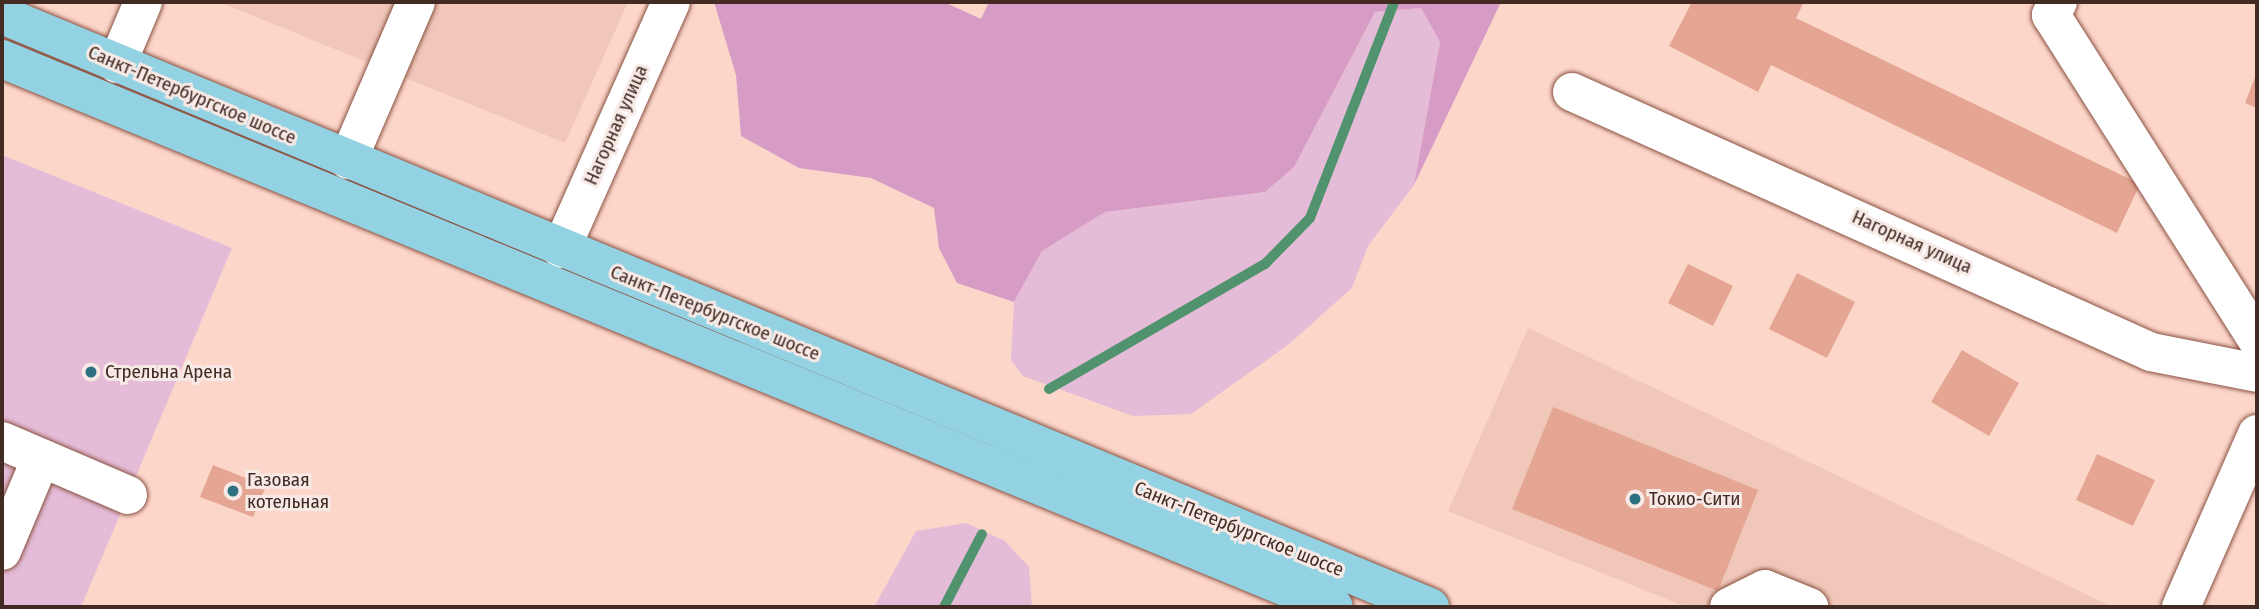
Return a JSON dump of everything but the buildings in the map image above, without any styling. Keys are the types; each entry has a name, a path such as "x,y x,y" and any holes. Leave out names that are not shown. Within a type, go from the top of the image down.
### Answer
{"main road":[{"name":"Санкт-Петербургское шоссе","path":"2,15 1430,607"},
{"name":"Санкт-Петербургское шоссе","path":"2,59 1334,607"}],"street":[{"path":"117,64 143,2"},
{"path":"348,160 416,2"},
{"name":"Нагорная улица","path":"561,249 671,2"},
{"path":"2058,2 2051,15 2257,339"},
{"name":"Нагорная улица","path":"1572,92 2151,352 2257,373"},
{"path":"2181,607 2257,434"},
{"path":"2,441 128,495"},
{"path":"2,551 41,458"},
{"path":"1729,607 1765,589 1809,607"}],"shaded area":[{"path":"219,2 628,2 565,143"},
{"path":"714,2 944,2 981,19 989,2 1501,2 1414,185 1440,42 1421,8 1375,12 1294,167 1265,192 1105,212 1042,251 1014,302 957,283 939,248 934,208 871,178 799,168 741,136 736,75"},
{"path":"1421,8 1440,42 1414,185 1368,246 1352,288 1289,344 1191,414 1133,416 1023,376 1011,360 1014,302 1042,251 1105,212 1265,192 1294,167 1375,12"},
{"name":"Стрельна Арена","path":"2,155 232,248 81,607 2,607"},
{"path":"1528,328 2113,607 1686,607 1448,511"},
{"path":"966,523 1005,541 1029,567 1032,607 874,607 916,531"}],"waterway":[{"path":"1049,389 1265,264 1310,218 1394,2"},
{"path":"944,607 982,534"}],"place":[{"name":"Стрельна Арена","path":"91,372"},
{"name":"Газовая котельная","path":"233,491"},
{"name":"Токио-Сити","path":"1635,499"}]}
